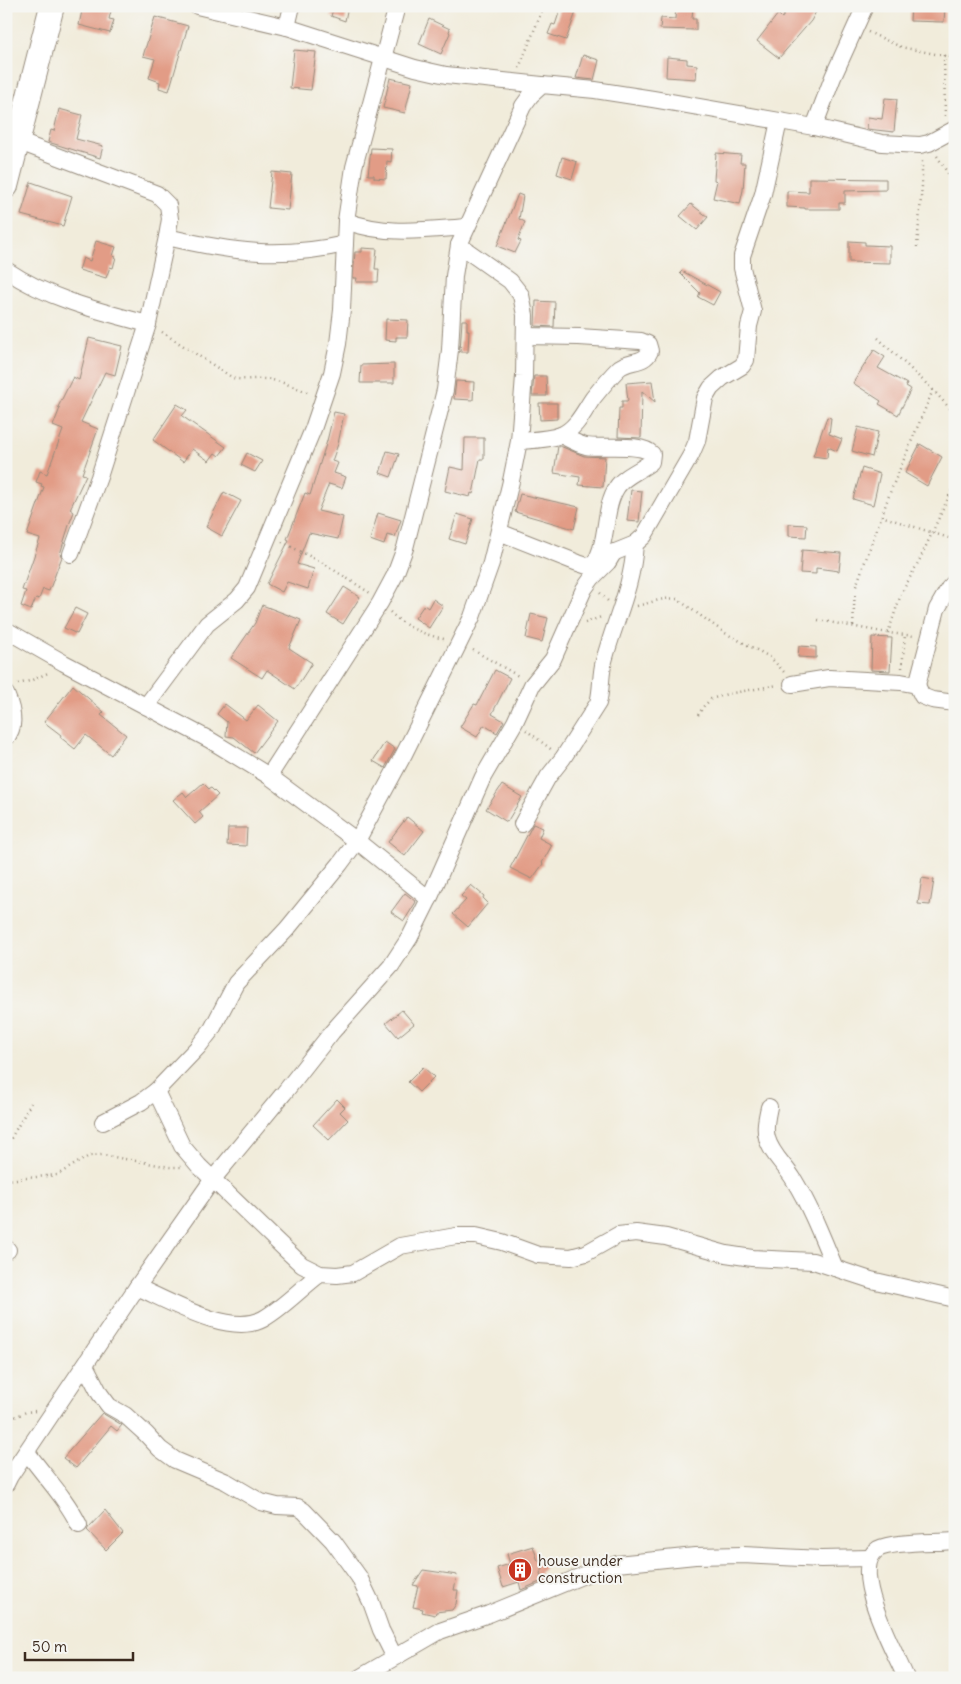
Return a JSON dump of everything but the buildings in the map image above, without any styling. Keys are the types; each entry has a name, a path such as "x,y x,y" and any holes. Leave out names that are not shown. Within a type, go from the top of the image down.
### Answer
{"street":[{"path":"6,186 52,6"},
{"path":"197,6 287,27 414,68 446,76 542,84 634,96 814,127 882,143 925,144 950,132"},
{"path":"287,27 292,6"},
{"path":"146,706 208,624 237,600 247,588 324,399 338,344 342,310 346,221 354,167 397,6"},
{"path":"814,127 833,76 865,6"},
{"path":"269,776 380,603 395,575 404,548 445,390 450,350 454,276 459,245 523,106 542,84"},
{"path":"499,532 587,566 635,544 644,536 691,455 697,440 705,398 711,388 722,378 742,366 746,360 749,326 753,310 742,268 742,256 763,194 779,121"},
{"path":"17,141 157,194 168,205 170,219 148,324 109,446 71,554"},
{"path":"346,221 364,228 382,231 467,227"},
{"path":"167,237 207,247 248,252 285,253 316,250 345,244"},
{"path":"103,1122 141,1102 156,1091 198,1047 212,1029 236,983 287,929 334,872 356,841 425,712 472,617 484,586 499,532 519,441 526,336 525,315 521,295 510,281 459,245"},
{"path":"6,270 53,295 90,308 148,324"},
{"path":"519,441 540,440 561,435 573,427 593,399 620,367 642,360 648,356 650,351 648,344 640,341 526,336"},
{"path":"561,435 586,446 634,448 648,450 652,454 651,462 623,480 617,487 612,499 602,546 597,560"},
{"path":"522,824 548,777 563,758 598,703 602,666 632,572 635,544"},
{"path":"6,1484 137,1287 207,1173 284,1093 332,1032 391,966 410,937 429,899 483,777 515,722 532,685 552,659 584,589 608,562 614,552"},
{"path":"909,684 931,637 937,609 955,582"},
{"path":"6,630 64,663 210,740 269,776 429,899"},
{"path":"792,684 829,678 909,684 922,696 932,700 955,703"},
{"path":"6,738 9,736 13,718 10,689"},
{"path":"156,1091 182,1146 286,1250 302,1264 320,1274 337,1275 352,1273 400,1246 456,1236 476,1236 502,1242 538,1255 572,1257 586,1253 618,1235 636,1233 752,1258 813,1261 871,1280 955,1299"},
{"path":"769,1107 765,1124 767,1138 807,1202 834,1268"},
{"path":"137,1287 213,1320 228,1324 244,1324 260,1320 273,1312 320,1274"},
{"path":"85,1366 100,1394 109,1406 125,1415 160,1449 175,1460 227,1482 261,1502 277,1506 298,1507 304,1510 333,1541 359,1577 394,1656"},
{"path":"27,1452 62,1497 79,1525"},
{"path":"906,1678 879,1618 871,1592 868,1580 870,1558 877,1550 898,1544 955,1541"},
{"path":"359,1678 440,1631 617,1564 695,1556 743,1555 821,1559 870,1558"}],"path":[{"path":"513,81 544,6"},
{"path":"856,25 882,40 901,47 955,58"},
{"path":"944,55 950,132"},
{"path":"925,144 955,185"},
{"path":"917,247 925,144"},
{"path":"148,324 233,378 272,380 324,399"},
{"path":"878,338 933,390 955,414"},
{"path":"853,626 855,589 881,516 933,390"},
{"path":"888,633 900,594 920,559 955,483"},
{"path":"881,516 955,540"},
{"path":"270,535 350,579 366,590 400,623 416,632 458,643 498,662 532,685"},
{"path":"592,578 597,590 620,610"},
{"path":"566,630 620,610 668,598 676,599 726,633 770,656 783,669 792,684 770,686 717,697 711,699 698,715"},
{"path":"818,620 888,633 931,637"},
{"path":"905,635 909,684"},
{"path":"10,689 64,663"},
{"path":"515,722 563,758"},
{"path":"6,1147 31,1103"},
{"path":"6,1180 57,1175 89,1156 102,1155 207,1173"},
{"path":"6,1421 26,1412 55,1408"}],"place":[{"name":"house under construction","path":"520,1570"}]}
